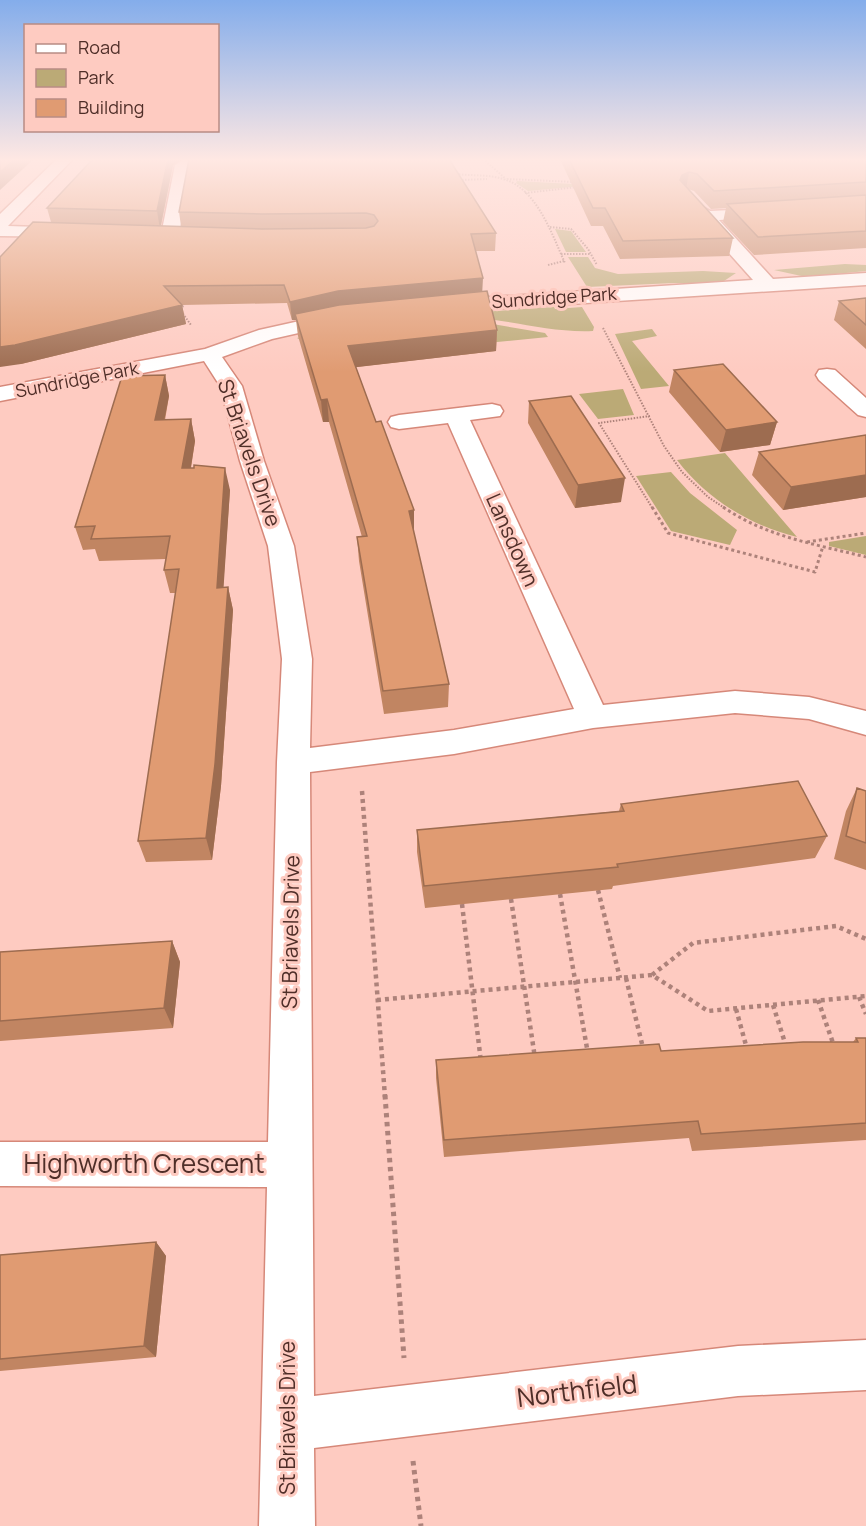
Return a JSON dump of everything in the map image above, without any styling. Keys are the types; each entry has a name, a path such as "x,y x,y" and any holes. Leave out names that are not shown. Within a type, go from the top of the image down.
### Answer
{"street":[{"path":"170,235 171,230"},
{"path":"719,230 768,285"},
{"path":"0,231 91,233"},
{"path":"147,235 192,237"},
{"name":"Sundridge Park","path":"424,308 620,293 866,279"},
{"name":"Sundridge Park","path":"0,394 210,354 266,334 364,315"},
{"name":"St Briavels Drive","path":"210,354 231,386 252,461 281,546 297,658 293,762 287,1526"},
{"path":"827,375 861,400"},
{"path":"399,422 492,411"},
{"name":"Lansdown","path":"456,415 593,717"},
{"path":"293,762 454,742 593,717 735,702 809,708 866,723"},
{"name":"Highworth Crescent","path":"0,1164 289,1165"},
{"name":"Northfield","path":"288,1425 738,1371 866,1365"}],"path":[{"path":"547,265 564,261 551,230"},
{"path":"561,254 591,255"},
{"path":"184,300 181,310 200,339 220,333 210,354"},
{"path":"601,326 664,446 682,472 708,497 745,522 770,533 866,557"},
{"path":"650,416 599,423 668,533 815,572 823,546"},
{"path":"806,542 866,533"},
{"path":"359,754 408,1412 421,1526"},
{"path":"598,890 620,978"},
{"path":"560,894 588,1056"},
{"path":"511,899 526,987 535,1060"},
{"path":"462,904 471,992 483,1074"},
{"path":"378,1000 652,975 693,943 836,926 866,939"},
{"path":"652,975 708,1011 866,996"},
{"path":"626,978 644,1052"},
{"path":"859,997 866,1014"},
{"path":"818,1000 834,1048"},
{"path":"773,1005 787,1050"},
{"path":"736,1008 748,1053"}],"green space":[{"path":"556,230 571,231 586,252 566,252"},
{"path":"568,257 588,257 595,268 618,274 703,271 736,273 724,281 711,284 674,283 587,287"},
{"path":"845,264 866,265 866,271 806,277 774,270"},
{"path":"554,307 555,309 582,307 594,327 593,331 562,330 469,317 301,340 297,338 392,320"},
{"path":"475,321 545,333 548,337 466,345"},
{"path":"652,329 657,336 632,341 669,386 641,389 615,334"},
{"path":"623,389 634,415 598,419 579,394"},
{"path":"725,453 797,537 762,525 730,509 702,487 677,460"},
{"path":"671,472 690,493 737,530 730,545 671,531 636,476"},
{"path":"866,536 866,555 829,546 829,542"}],"building":[{"path":"25,230 494,230 496,233 471,234 483,278 338,291 290,302 284,285 164,286 182,305 0,347 0,257"},
{"path":"617,230 726,230 733,238 623,241"},
{"path":"752,230 866,230 866,231 758,237"},
{"path":"487,291 497,330 348,346 376,422 381,421 414,510 409,511 449,684 383,691 357,537 367,536 327,399 321,400 295,314 339,305"},
{"path":"866,298 866,325 839,301"},
{"path":"723,364 777,422 726,430 674,370"},
{"path":"165,375 155,420 191,419 182,468 194,468 194,465 225,468 217,588 228,587 215,764 206,838 138,841 179,569 164,570 170,536 91,539 95,526 75,527 122,376"},
{"path":"571,396 625,478 578,485 529,401"},
{"path":"866,435 866,475 791,487 759,452"},
{"path":"798,781 827,836 617,864 618,867 424,886 417,830 624,811 621,804"},
{"path":"857,788 866,791 866,843 846,836"},
{"path":"172,941 164,1008 0,1021 0,952"},
{"path":"856,1038 866,1038 866,1123 701,1134 698,1121 444,1140 436,1060 659,1044 661,1051 803,1042 858,1042"},
{"path":"156,1242 144,1346 0,1359 0,1255"}]}
